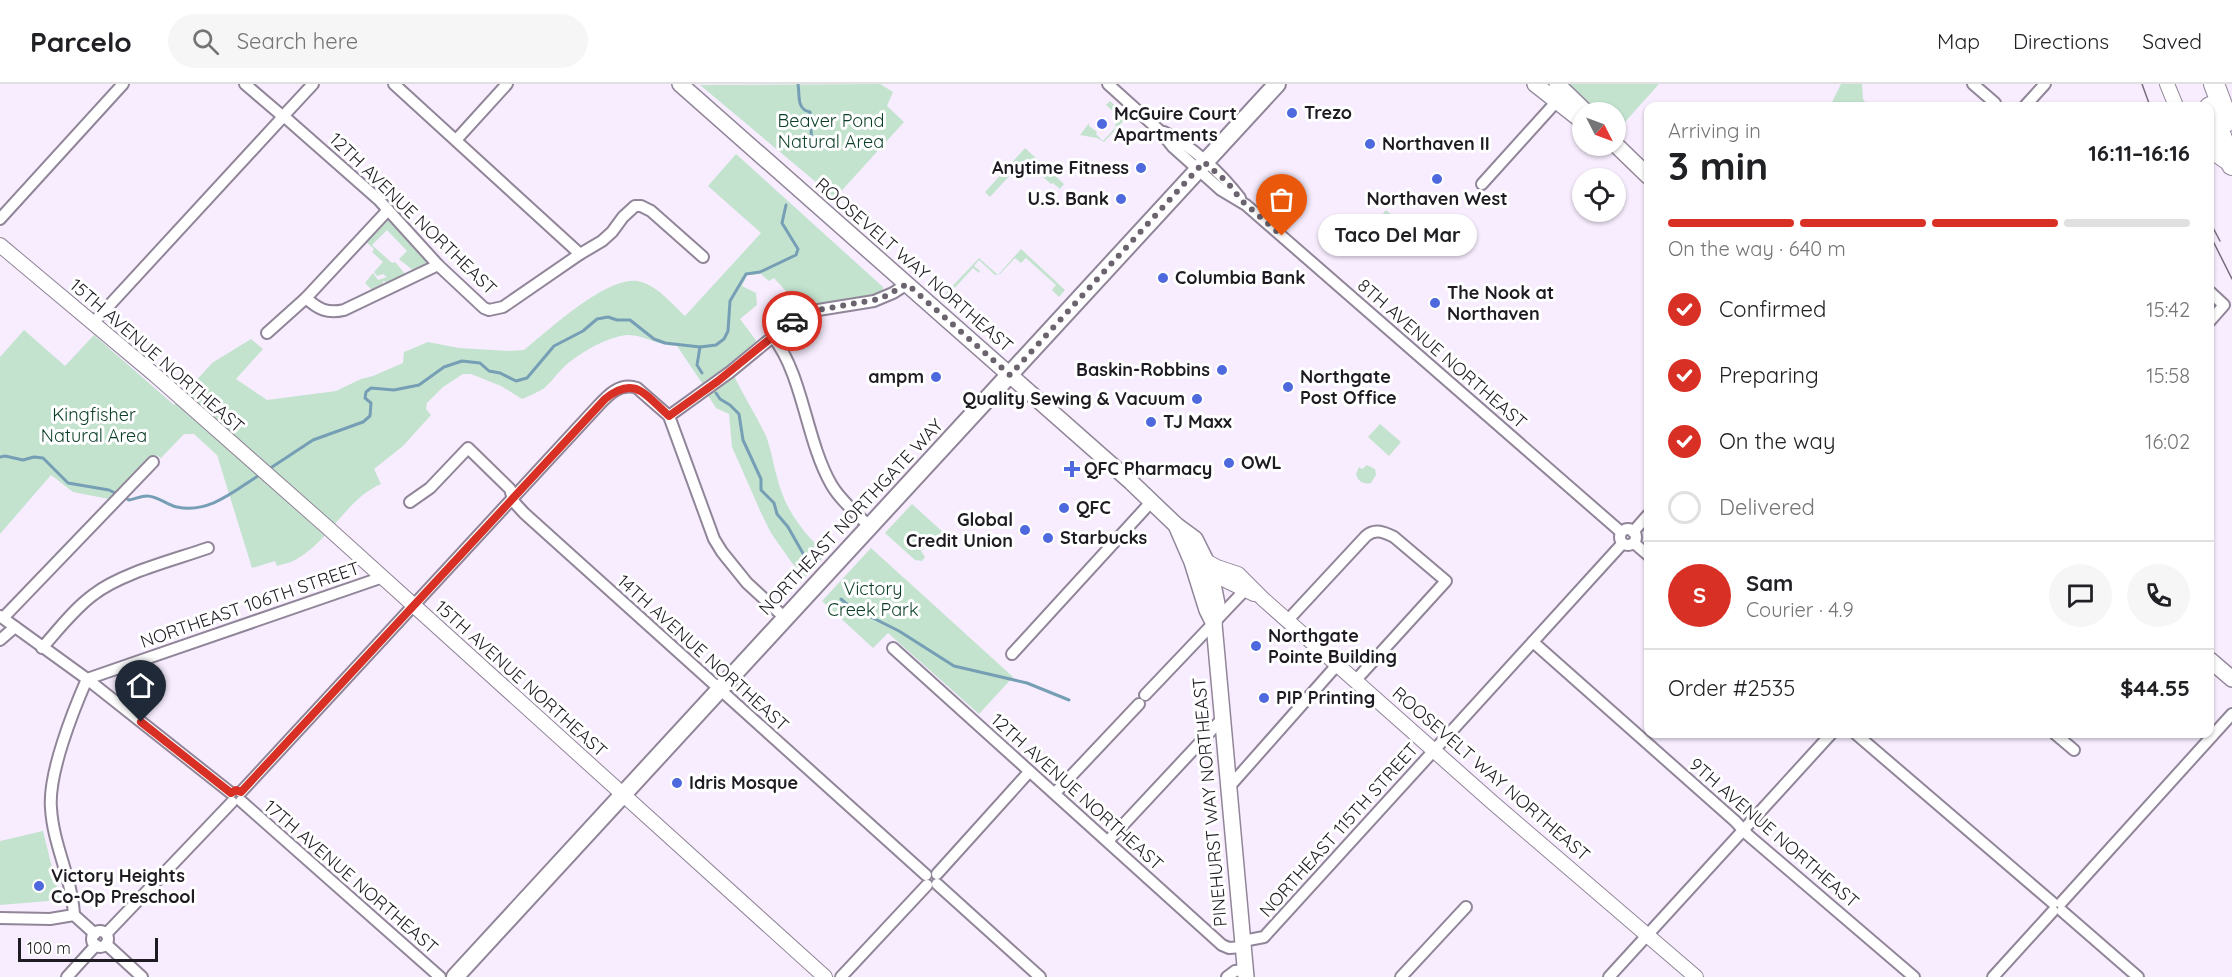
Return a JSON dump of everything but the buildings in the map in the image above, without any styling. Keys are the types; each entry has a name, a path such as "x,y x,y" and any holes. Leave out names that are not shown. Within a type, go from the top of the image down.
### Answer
{"highway":[{"path":"2201,84 2208,102"},
{"path":"2214,84 2232,134"},
{"path":"2214,118 2232,166"}],"main road":[{"name":"ROOSEVELT WAY NORTHEAST","path":"680,84 1152,501 1176,525 1203,566"},
{"name":"NORTHEAST NORTHGATE WAY","path":"455,977 1276,84"},
{"path":"1535,84 1572,113"},
{"path":"1557,84 1576,102"},
{"path":"1626,155 1644,172"},
{"name":"PINEHURST WAY NORTHEAST","path":"1203,566 1207,609 1214,624"},
{"name":"PINEHURST WAY NORTHEAST","path":"1203,566 1217,604 1214,624 1246,973"},
{"path":"2214,663 2232,679"}],"street":[{"path":"0,219 123,84"},
{"name":"12TH AVENUE NORTHEAST","path":"245,84 388,210 438,265 484,308 489,310 503,307 580,254"},
{"path":"93,323 314,84"},
{"path":"394,84 580,254 608,237 623,217 635,206 641,206 651,211 703,257"},
{"path":"457,140 507,84"},
{"name":"8TH AVENUE NORTHEAST","path":"1108,84 1160,130 1173,147 1201,166 1221,190 1242,201 1644,552"},
{"path":"1973,84 1994,102"},
{"path":"2029,102 2045,84"},
{"path":"2167,84 2174,102"},
{"path":"1482,184 1557,101"},
{"path":"2214,154 2232,166"},
{"path":"267,333 306,298 388,210"},
{"name":"15TH AVENUE NORTHEAST","path":"0,245 158,378 327,527 825,977"},
{"path":"306,298 322,310 332,313 344,310 438,265"},
{"path":"669,416 705,391 797,317 805,313 874,301 907,284"},
{"path":"2214,296 2224,305 2214,316"},
{"path":"773,336 787,358 829,480 842,498 869,526"},
{"path":"67,977 236,797 412,604 605,399 622,387 637,388 669,416 717,545 739,574 784,617"},
{"name":"14TH AVENUE NORTHEAST","path":"410,502 430,488 468,448 510,489 517,507 1040,977"},
{"path":"1,617 153,462"},
{"path":"1012,654 1152,501"},
{"name":"NORTHEAST 115TH STREET","path":"1243,944 1264,937 1644,520"},
{"path":"1287,621 1369,534 1380,531 1394,537 1446,581 1355,681"},
{"path":"42,648 82,604 101,589 121,579 208,548"},
{"name":"ROOSEVELT WAY NORTHEAST","path":"1203,566 1263,599"},
{"name":"ROOSEVELT WAY NORTHEAST","path":"1203,566 1217,567 1238,574 1355,681 1696,977"},
{"name":"NORTHEAST 106TH STREET","path":"87,679 383,577"},
{"path":"1145,694 1245,590"},
{"name":"17TH AVENUE NORTHEAST","path":"1,617 87,679 236,797 440,977"},
{"path":"0,640 15,627"},
{"name":"9TH AVENUE NORTHEAST","path":"1533,642 1914,977"},
{"name":"12TH AVENUE NORTHEAST","path":"894,648 1222,945 1229,948 1243,944"},
{"path":"1229,787 1337,665"},
{"path":"87,679 75,706 56,768 50,806 58,846 73,896 74,915 142,977"},
{"path":"1055,793 1139,704"},
{"path":"2214,734 2232,714"},
{"path":"1108,841 1222,719"},
{"path":"1609,977 1827,738"},
{"path":"1861,738 2138,977"},
{"path":"2060,738 2074,750"},
{"path":"1993,977 2210,738"},
{"path":"841,977 1029,772"},
{"path":"1401,977 1466,907"},
{"path":"0,918 50,919 74,915"},
{"path":"1227,977 1235,971 1246,973"}],"green space":[{"name":"Beaver Pond Natural Area","path":"880,84 893,92 887,106 904,122 835,198 700,85"},
{"path":"1564,84 1659,84 1626,121 1626,102 1583,102"},
{"path":"1841,84 1862,84 1865,102 1832,102"},
{"path":"1110,101 1127,117 1104,142 1097,138 1080,135 1089,123 1089,126 1103,141 1116,127 1115,125 1121,118 1106,105"},
{"path":"1025,148 1064,184 1060,189 1053,183 1051,184 1024,160 990,197 985,192"},
{"name":"Kingfisher Natural Area","path":"736,154 883,287 883,292 870,297 801,308 774,278 769,281 761,274 747,275 742,286 756,293 757,305 740,319 758,343 704,386 677,346 633,335 619,336 586,351 565,366 543,389 522,399 501,386 471,374 463,374 443,387 427,403 426,409 431,415 403,446 374,469 381,484 347,510 307,552 293,561 277,566 275,561 252,568 217,455 194,434 184,434 161,458 156,455 114,500 73,492 51,475 0,534 0,357 24,330 65,366 94,335 174,405 212,363 251,339 263,349 236,379 267,400 336,391 403,363 404,352 428,342 459,348 524,350 577,307 609,287 624,282 637,281 651,286 685,316 761,233 708,186"},
{"path":"1386,210 1402,224 1399,227 1408,235 1400,244 1376,222"},
{"path":"385,219 391,219 427,261 423,267 414,271 399,259 407,251 387,230 372,245 392,263 395,262 406,275 389,283 383,281 383,286 373,291 365,283 373,273 378,280 387,277 383,274 377,276 374,272 383,262 364,240"},
{"path":"1021,249 1065,290 1059,297 1052,290 1056,285 1026,258 1021,263 1015,258 999,274"},
{"path":"979,258 997,275 979,260 974,266 980,271 979,273 973,268 949,294 953,298 951,301 944,295"},
{"path":"733,374 766,436 784,499 802,529 826,554 805,577 771,533 762,515 732,447 729,414 716,408 707,394"},
{"path":"1380,424 1401,442 1389,456 1368,437"},
{"path":"1367,465 1375,469 1376,475 1371,483 1361,482 1356,474 1359,467 1362,469"},
{"path":"912,504 945,534 941,539 936,535 921,551 925,557 922,561 915,560 885,533"},
{"name":"Victory Creek Park","path":"871,548 1013,677 979,714 888,633 873,648 822,601"},
{"path":"43,831 60,900 0,905 0,841"}],"waterway":[{"path":"798,84 802,108 810,112 812,146"},
{"path":"269,469 313,440 363,422 370,416 371,403 365,398 366,392 371,388 394,390 419,385 444,367 462,361 480,363 489,371 500,373 516,381 527,378 554,346 583,331 597,319 608,317 630,320 654,339 665,343 700,347 716,345 724,339 728,331 730,301 746,274 760,272 796,255 798,249 782,223 786,205"},
{"path":"700,347 697,365 702,373"},
{"path":"716,393 739,414 743,440 761,479 761,490 774,503 777,514 788,527 809,564"},
{"path":"0,457 23,460 34,457 43,458 68,483 109,490 129,500 151,496 173,506 189,508 200,507 222,499 261,474"},
{"path":"841,599 849,606 899,631 954,666 1027,683 1069,700"}],"tram line":[{"path":"2142,84 2149,102"},
{"path":"2214,230 2220,241"},
{"path":"2214,243 2232,279"}],"way so far":[{"path":"792,321 812,311 880,299 907,284 1010,375 1204,162 1227,182 1242,201 1282,236"}],"place":[{"name":"Trezo","path":"1292,113"},
{"name":"McGuire Court Apartments","path":"1102,124"},
{"name":"Northaven II","path":"1370,144"},
{"name":"Anytime Fitness","path":"1141,168"},
{"name":"Northaven West","path":"1437,179"},
{"name":"U.S. Bank","path":"1121,199"},
{"name":"Taco Del Mar","path":"1282,236"},
{"name":"Columbia Bank","path":"1163,278"},
{"name":"The Nook at Northaven","path":"1435,303"},
{"name":"Baskin-Robbins","path":"1222,370"},
{"name":"ampm","path":"936,377"},
{"name":"Northgate Post Office","path":"1288,387"},
{"name":"Quality Sewing & Vacuum","path":"1197,399"},
{"name":"TJ Maxx","path":"1151,422"},
{"name":"OWL","path":"1229,463"},
{"name":"QFC Pharmacy","path":"1072,469"},
{"name":"QFC","path":"1064,508"},
{"name":"Global Credit Union","path":"1025,530"},
{"name":"Starbucks","path":"1048,538"},
{"name":"Northgate Pointe Building","path":"1256,646"},
{"name":"PIP Printing","path":"1264,698"},
{"name":"Idris Mosque","path":"677,783"},
{"name":"Victory Heights Co-Op Preschool","path":"39,886"}],"route":[{"path":"141,722 231,793 236,790 241,792 412,604 613,392 622,387 637,388 669,416 718,381 792,321"}]}
